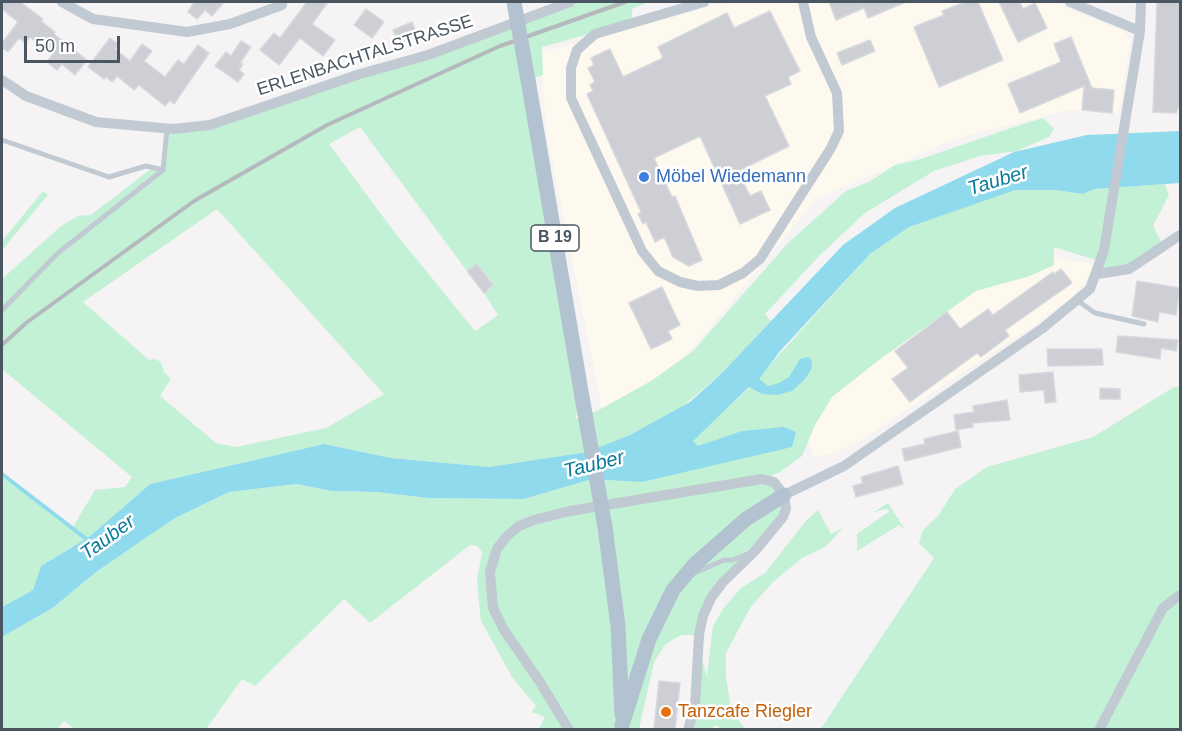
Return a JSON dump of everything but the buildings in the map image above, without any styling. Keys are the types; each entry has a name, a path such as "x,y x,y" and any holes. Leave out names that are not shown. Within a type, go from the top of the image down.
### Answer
{"main road":[{"name":"B 19","path":"514,2 605,527 618,626 622,727"},
{"path":"622,727 649,639 674,590 694,565 746,519 784,495"}],"street":[{"path":"62,2 93,19 187,32 230,24 282,5"},
{"name":"ERLENBACHTALSTRASSE","path":"2,80 26,96 96,122 167,129 210,125 360,74 428,55 570,2"},
{"path":"704,2 595,34 578,50 571,68 571,98 642,251 658,271 680,282 698,286 719,285 742,273 760,259 831,148 839,131 837,93 811,37 803,2"},
{"path":"1070,2 1140,31"},
{"path":"784,495 844,466 961,387 1090,290 1098,274 1109,219 1140,31 1141,2"},
{"path":"1098,274 1129,269 1180,235"},
{"path":"569,729 540,681 504,630 493,608 490,572 496,549 519,526 534,520 762,479 774,482 784,495 786,509 783,517 754,552 717,590 703,616 699,635 695,705 688,729"},
{"path":"1099,729 1163,608 1180,595"}],"lane":[{"path":"2,310 58,253 163,170 167,129"},
{"path":"2,140 109,177 146,166 163,170"},
{"path":"1078,301 1104,316 1144,324"},
{"path":"683,579 724,560 732,561 754,552"}],"shaded area":[{"path":"728,2 1052,2 1123,31 1131,39 1119,113 1070,110 958,138 816,199 674,371 603,415 548,140 539,53"},
{"path":"1043,253 1063,260 1097,264 1077,293 1031,328 859,441 834,453 814,458 809,440 815,418 824,402 936,310"}],"green space":[{"path":"570,2 649,2 632,9 632,22 542,47 543,75 528,80 582,397 575,419 597,411 651,381 693,351 789,242 846,191 869,182 895,165 921,159 1043,118 1054,129 1049,137 1017,151 980,156 934,171 865,213 819,256 765,314 771,321 721,374 677,411 630,435 587,452 489,467 391,458 324,444 150,484 89,537 41,566 33,590 2,607 2,474 73,527 95,490 125,487 132,477 2,369 2,279 61,226 78,216 91,215 152,168 163,170 167,129 210,125","holes":["360,127 467,271 477,264 493,285 484,293 498,315 475,331 392,229 329,144","217,209 384,394 326,428 236,447 216,443 160,396 171,379 164,372 161,362 155,359 149,360 83,302"]},
{"path":"1165,184 1169,195 1153,226 1163,245 1129,269 1098,274 1096,260 1054,247 1054,265 1030,276 976,291 879,360 832,397 815,425 802,456 780,472 763,479 774,482 786,509 723,582 699,635 682,635 672,640 665,645 654,662 639,729 539,729 545,717 532,712 536,706 512,677 481,621 477,581 482,552 477,546 470,545 370,623 344,599 255,686 242,679 206,729 74,729 64,721 57,729 2,729 2,637 54,607 96,572 175,518 229,492 298,484 331,491 377,492 428,498 524,499 592,479 699,425 707,427 750,387 870,254 909,227 985,198 1015,190 1055,190 1083,194 1094,189"},
{"path":"43,191 48,195 2,250 2,241"},
{"path":"1174,387 1180,387 1180,729 820,730 934,558 919,543 923,530 938,516 955,489 987,467 1093,437"},
{"path":"888,503 906,531 899,525 857,551 857,534 890,511 886,509 874,512"},
{"path":"818,510 831,534 843,528 825,547 802,558 773,582 750,608 726,653 726,678 731,708 745,729 720,729 717,725 711,729 688,730 698,647 707,676 713,626 723,609 741,588 765,573 805,522"}],"water":[{"name":"Tauber","path":"1180,131 1180,183 1094,189 1083,194 1055,190 1015,190 909,227 870,254 781,350 759,379 768,386 779,383 789,377 800,359 809,357 812,361 811,370 804,380 792,391 777,395 762,394 749,387 693,441 698,446 742,431 784,427 796,432 792,447 642,482 592,479 524,499 428,498 377,492 331,491 297,484 229,492 175,518 96,572 54,607 2,637 2,607 33,590 41,566 89,537 150,484 324,444 391,458 489,467 587,452 630,435 690,402 721,374 843,245 895,208 1014,152 1087,135"}],"waterway":[{"name":"Tauber","path":"2,474 89,541"}],"railway":[{"path":"2,345 26,323 194,201 327,125 500,46 625,2"}],"place":[{"name":"Möbel Wiedemann","path":"644,177"},
{"name":"Tanzcafe Riegler","path":"666,712"}]}
